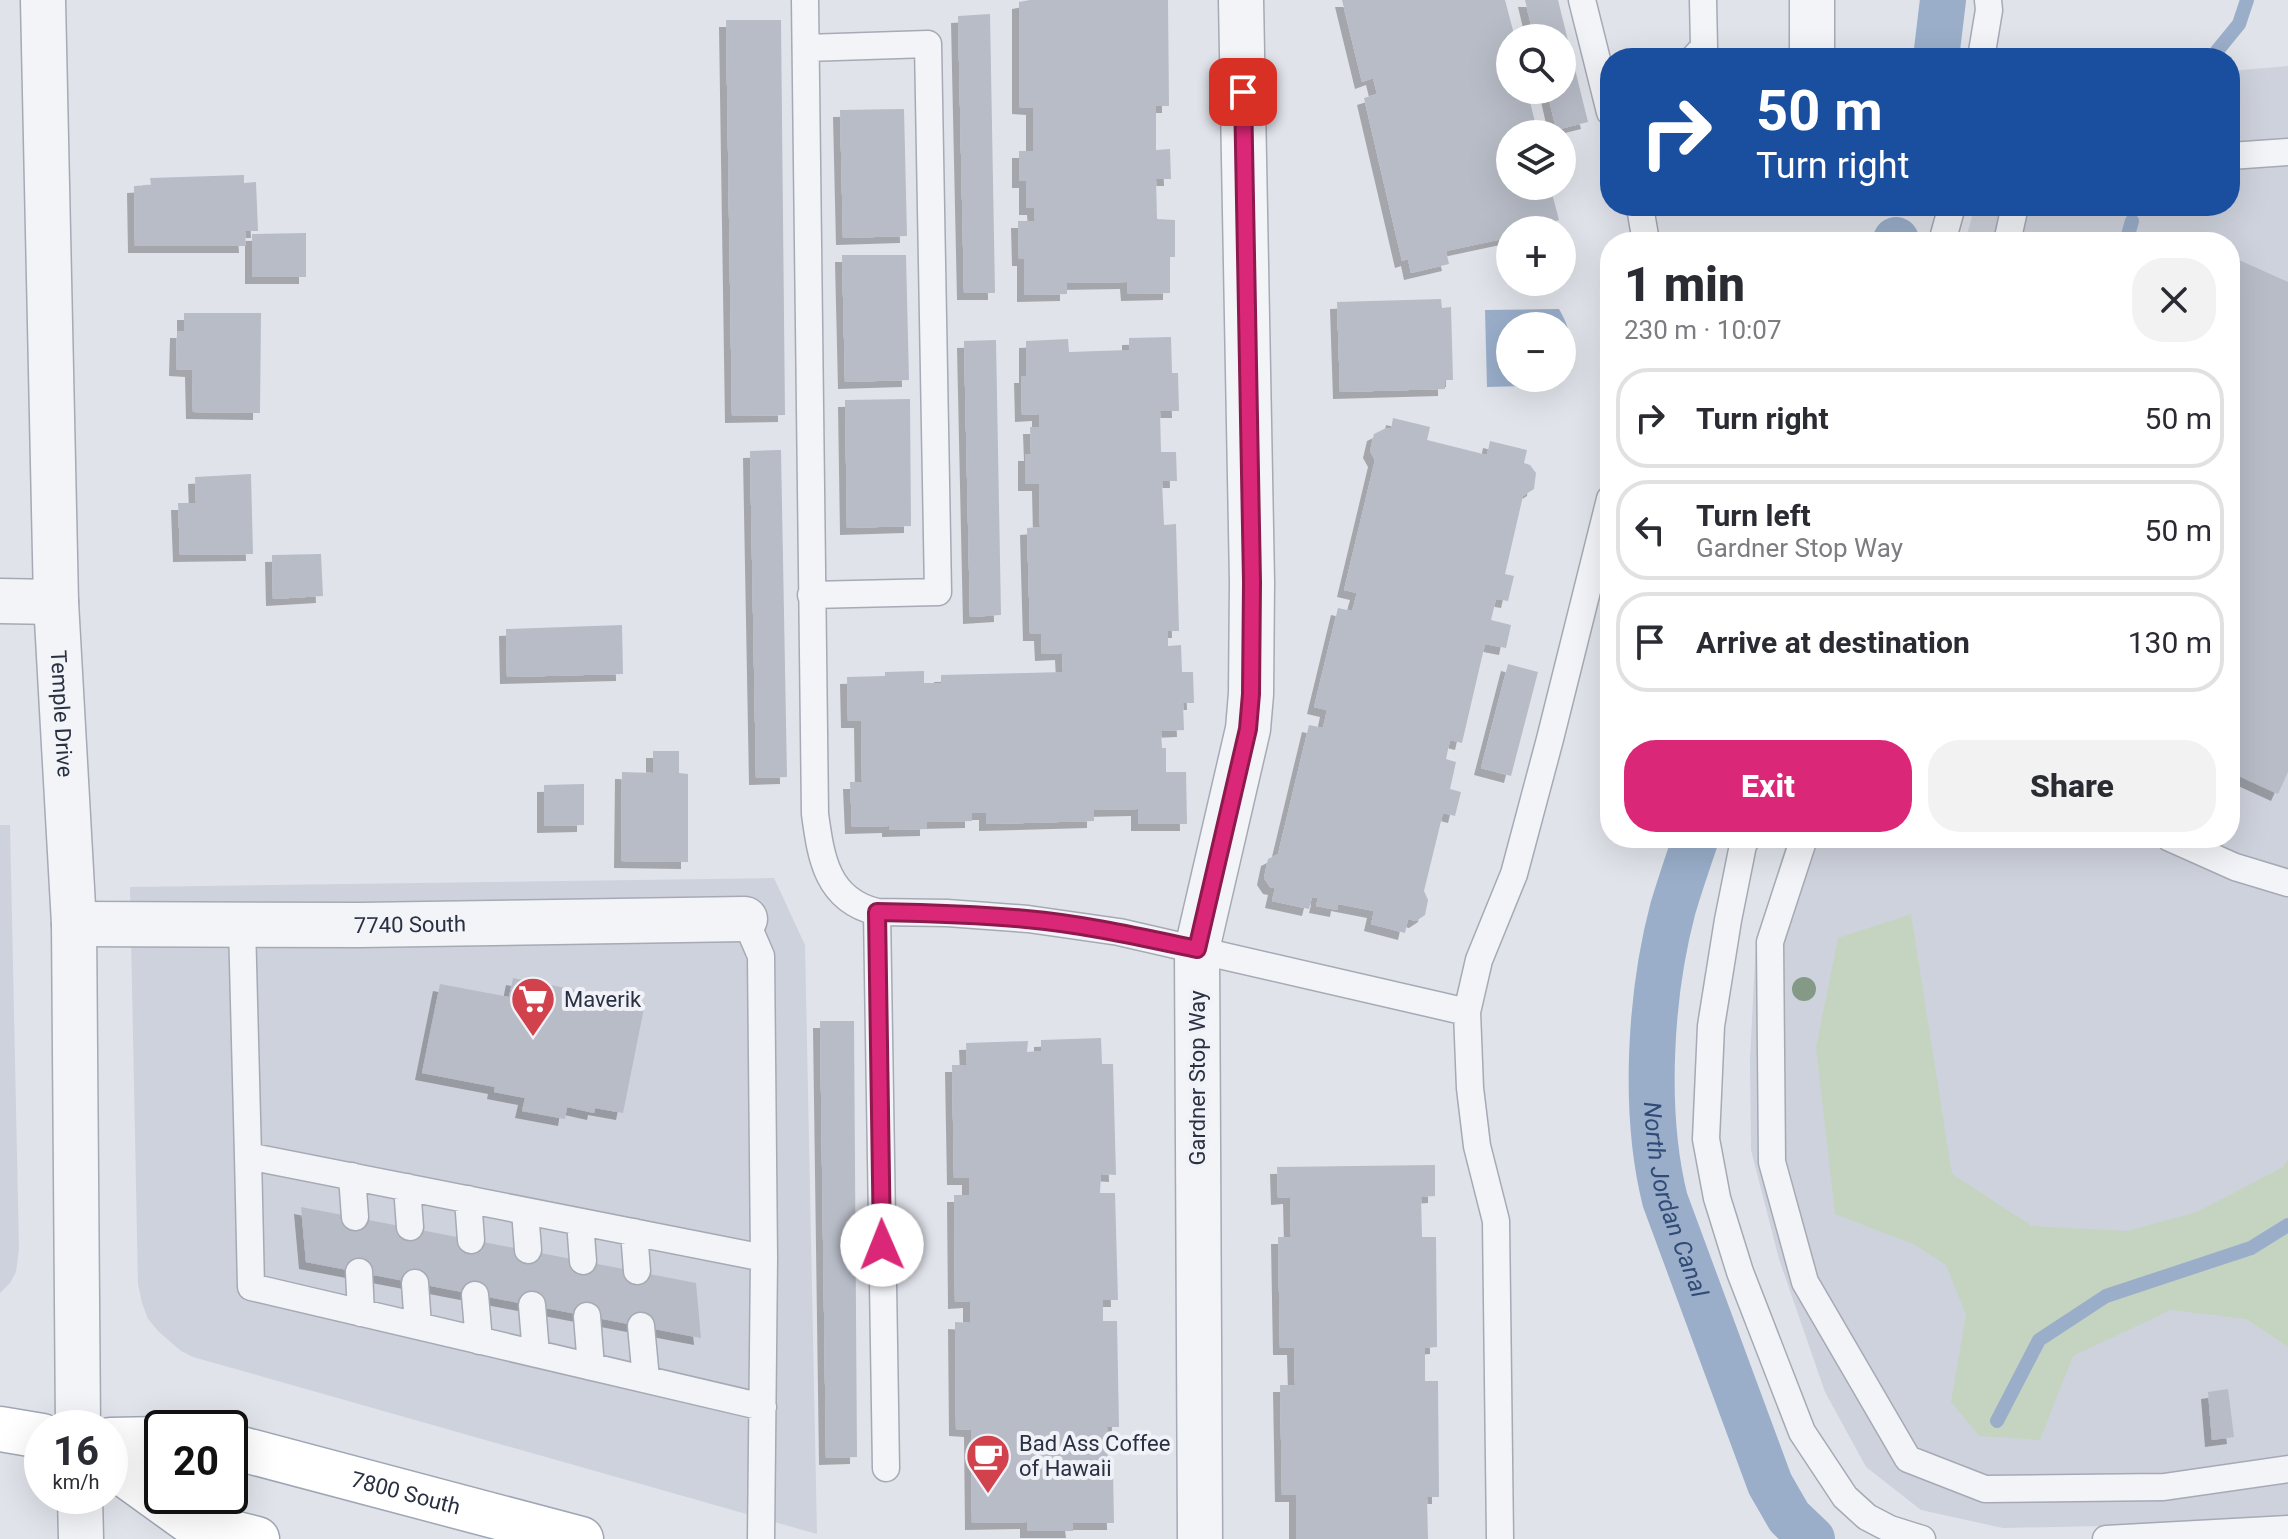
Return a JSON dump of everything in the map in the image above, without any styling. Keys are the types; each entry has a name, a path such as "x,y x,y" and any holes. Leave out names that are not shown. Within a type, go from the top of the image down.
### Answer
{"main road":[{"path":"0,1429 24,1433"},
{"name":"7800 South","path":"248,1451 581,1539"},
{"path":"128,1477 192,1523 257,1539"}],"street":[{"name":"Temple Drive","path":"43,0 56,602 74,924 78,1410"},
{"name":"Gardner Stop Way","path":"1200,1539 1197,949 1248,729 1251,694 1252,582 1241,0"},
{"path":"1812,0 1812,48"},
{"path":"0,601 56,602"},
{"name":"7740 South","path":"74,924 745,919"},
{"path":"80,1514 81,1539"}],"lane":[{"path":"805,0 815,814 818,842 828,873 848,901 877,912 1028,919 1119,932 1467,1012"},
{"path":"1582,0 1600,66"},
{"path":"1703,0 1703,48"},
{"path":"1983,48 1988,0"},
{"path":"806,48 928,44 938,592 811,595"},
{"path":"2240,155 2288,152"},
{"path":"1500,1539 1496,1221 1477,1146 1470,1088 1467,1012 1479,960 1518,859 1600,539"},
{"path":"1742,848 1711,1026 1706,1139 1717,1198 1740,1272 1802,1432 1845,1497 1867,1517 1890,1529 1922,1539"},
{"path":"1801,848 1770,942 1772,1162 1805,1282 1908,1459 1985,1489 2164,1487 2288,1469"},
{"path":"2192,848 2235,867 2288,883"},
{"path":"877,912 886,1468"},
{"path":"745,919 761,956 764,1258 761,1539"},
{"path":"242,925 251,1287 763,1407"},
{"path":"248,1156 764,1258"},
{"path":"352,1176 355,1217"},
{"path":"407,1187 410,1227"},
{"path":"468,1199 471,1240"},
{"path":"525,1211 528,1250"},
{"path":"580,1222 583,1261"},
{"path":"634,1232 637,1271"},
{"path":"359,1272 361,1313"},
{"path":"415,1283 418,1326"},
{"path":"475,1295 479,1341"},
{"path":"532,1305 536,1354"},
{"path":"587,1316 591,1367"},
{"path":"641,1326 646,1379"},
{"path":"2106,1539 2288,1529"}],"shaded area":[{"path":"2288,66 2288,1522 2003,1528 1921,1510 1866,1467 1825,1392 1779,1259 1751,1150 1750,1058 1756,943 1785,848 2240,848 2240,232 1968,232 1972,216 2240,216 2240,70"},
{"path":"0,825 10,825 19,1249 16,1272 0,1293"},
{"path":"774,878 805,945 817,1534 193,1357 181,1351 148,1319 138,1284 130,887"}],"green space":[{"path":"1911,914 1952,1174 2032,1226 2127,1231 2197,1212 2283,1167 2288,1159 2288,1347 2246,1319 2171,1310 2073,1356 2040,1440 1979,1436 1951,1402 1966,1315 1946,1265 1915,1245 1835,1214 1816,1048 1838,938"}],"water":[{"path":"1559,309 1560,312 1496,312 1496,387 1487,387 1485,310"}],"building":[{"path":"1168,0 1169,106 1156,106 1156,150 1170,149 1171,179 1156,179 1157,219 1175,220 1175,257 1170,257 1170,293 1128,294 1127,282 1067,283 1067,294 1024,295 1024,259 1019,259 1018,221 1035,221 1034,208 1026,208 1026,181 1019,181 1019,151 1033,151 1033,108 1019,107 1019,2"},
{"path":"1342,0 1505,0 1511,24 1496,24 1496,104 1530,104 1534,120 1496,120 1496,200 1554,200 1558,216 1496,216 1496,240 1446,251 1449,264 1411,273 1408,259 1402,261 1364,98 1377,94 1373,78 1362,82"},
{"path":"1525,0 1558,0 1564,24 1531,24"},
{"path":"990,14 995,293 964,293 958,16"},
{"path":"726,20 781,20 785,415 732,416"},
{"path":"1576,73 1588,122 1576,125 1576,120 1554,120 1550,104 1576,104"},
{"path":"904,109 907,236 843,238 840,110"},
{"path":"244,175 244,183 256,182 258,231 245,231 246,246 135,246 134,186 151,185 150,178"},
{"path":"306,233 306,277 252,277 252,234"},
{"path":"842,255 906,255 909,380 845,382"},
{"path":"2240,260 2288,282 2288,772 2278,794 2240,777"},
{"path":"1441,299 1442,308 1451,307 1453,380 1445,380 1445,389 1340,392 1337,302"},
{"path":"184,313 261,313 260,413 193,412 192,370 176,369 177,331 184,331"},
{"path":"1171,337 1172,373 1178,373 1179,411 1160,411 1161,452 1176,452 1177,481 1162,481 1164,525 1176,524 1179,631 1168,631 1168,646 1181,645 1182,672 1193,672 1194,703 1183,703 1184,730 1161,731 1162,748 1166,748 1166,772 1186,772 1187,824 1138,824 1138,809 1094,810 1094,821 986,824 986,813 972,813 972,821 927,822 927,829 852,827 850,782 862,782 861,721 848,721 847,677 924,671 924,683 941,683 941,675 1063,672 1062,653 1042,654 1041,634 1030,634 1027,528 1040,527 1039,484 1025,484 1025,454 1031,454 1030,427 1039,427 1039,414 1022,415 1021,376 1026,376 1026,341 1068,339 1069,352 1129,350 1129,338"},
{"path":"996,340 1001,615 970,617 964,341"},
{"path":"910,399 911,526 847,528 845,400"},
{"path":"1393,418 1430,427 1427,440 1487,455 1490,441 1527,450 1524,463 1536,473 1534,489 1523,496 1505,574 1514,576 1508,601 1496,599 1491,620 1511,625 1506,648 1485,644 1462,743 1450,740 1446,759 1456,762 1450,789 1461,792 1455,816 1443,813 1424,891 1428,900 1425,915 1416,921 1408,919 1405,933 1371,924 1374,911 1338,904 1337,910 1316,906 1318,898 1312,897 1309,909 1272,901 1275,888 1270,887 1264,878 1268,859 1278,854 1309,725 1323,728 1327,710 1314,707 1338,608 1352,611 1357,593 1344,590 1375,460 1370,451 1374,434 1391,429"},
{"path":"781,450 787,777 756,778 750,451"},
{"path":"251,474 253,554 180,555 178,503 196,503 195,477"},
{"path":"321,554 323,596 273,599 272,555"},
{"path":"622,625 623,674 507,677 506,629"},
{"path":"1508,664 1538,672 1511,776 1481,768"},
{"path":"653,751 679,751 679,773 688,774 688,862 621,861 622,772 653,773"},
{"path":"584,784 584,825 544,826 544,785"},
{"name":"Maverik","path":"513,978 645,1003 623,1113 595,1108 594,1113 567,1107 565,1119 522,1111 525,1098 494,1092 495,1087 422,1073 440,984 509,997"},
{"path":"820,1021 854,1021 857,1457 826,1458"},
{"path":"1101,1038 1102,1064 1113,1064 1116,1175 1101,1174 1100,1193 1115,1193 1118,1300 1103,1300 1103,1321 1117,1321 1119,1427 1107,1427 1108,1469 1113,1469 1114,1523 1072,1523 1073,1531 1027,1531 1027,1522 972,1523 971,1430 956,1429 955,1322 970,1323 970,1301 955,1302 954,1195 969,1195 969,1178 954,1178 952,1065 967,1065 966,1043 1028,1041 1027,1052 1041,1051 1041,1040"},
{"path":"1435,1165 1435,1196 1421,1197 1422,1237 1436,1237 1437,1347 1425,1348 1425,1381 1438,1381 1439,1497 1427,1497 1428,1539 1296,1539 1296,1495 1282,1495 1280,1385 1295,1385 1294,1348 1280,1348 1278,1237 1291,1237 1290,1197 1278,1198 1277,1167"},
{"path":"301,1207 696,1283 701,1338 306,1262"},
{"path":"2228,1389 2234,1437 2212,1440 2208,1392"}],"waterway":[{"name":"North Jordan Canal","path":"1937,48 1943,0"},
{"path":"2219,48 2239,24 2247,0"},
{"path":"2129,232 2132,221"},
{"name":"North Jordan Canal","path":"1693,848 1673,908 1659,978 1652,1054 1658,1166 1665,1200 1770,1484 1789,1517 1812,1539"},
{"path":"1997,1421 2039,1340 2106,1296 2251,1248 2288,1225"}],"place":[{"name":"Maverik","path":"533,1038"},
{"name":"Bad Ass Coffee of Hawaii","path":"988,1495"}],"route":[{"path":"882,1245 877,912 1028,919 1119,932 1197,949 1248,729 1251,694 1252,582 1243,92"}]}
